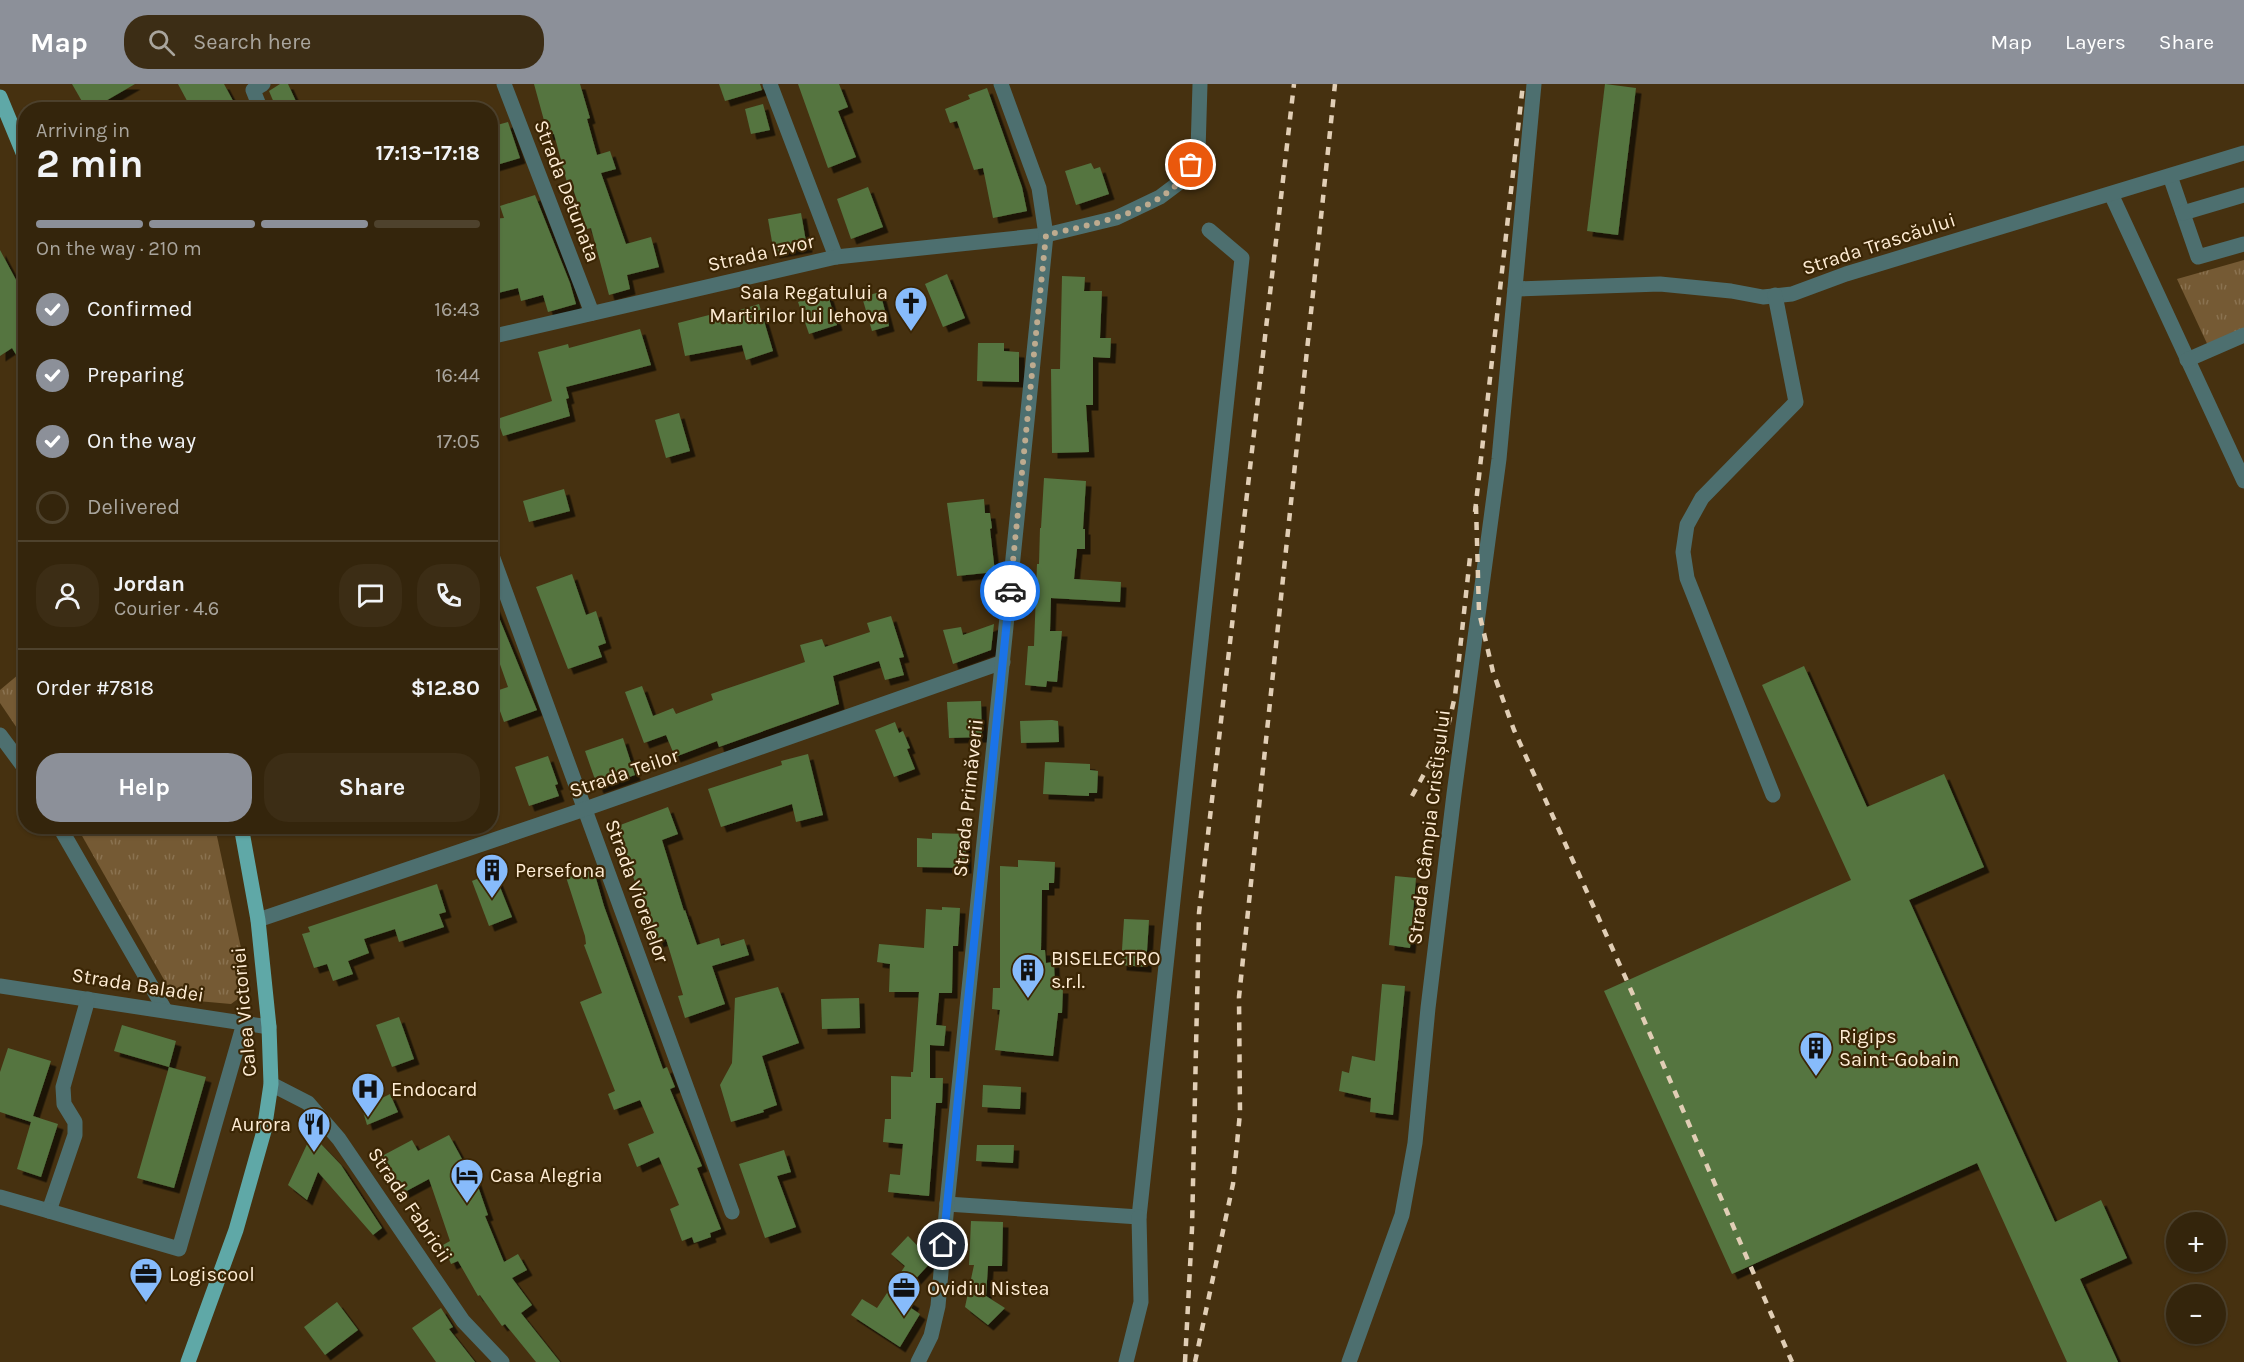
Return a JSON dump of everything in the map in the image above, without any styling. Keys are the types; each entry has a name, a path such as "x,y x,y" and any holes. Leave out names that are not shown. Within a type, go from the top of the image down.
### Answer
{"main road":[{"path":"2,108 18,143"},
{"name":"Calea Victoriei","path":"188,1362 236,1230 264,1131 271,1084 270,1027 258,920 242,834"}],"street":[{"path":"258,102 253,90 263,84"},
{"name":"Strada Detunata","path":"504,84 592,314"},
{"path":"770,84 836,257"},
{"name":"Strada Primăverii","path":"918,1362 932,1336 938,1306 946,1204 1046,235 1039,188 1000,84"},
{"name":"Strada Izvor","path":"498,335 836,257 1046,235 1126,214 1160,197 1184,179 1198,151 1200,84"},
{"name":"Strada Câmpia Cristișului","path":"1349,1362 1402,1215 1415,1143 1428,1008 1454,794 1499,459 1534,84"},
{"name":"Strada Trascăului","path":"1515,289 1660,284 1731,291 1762,297 1792,294 1846,274 2244,153"},
{"path":"2170,176 2198,257 2244,244"},
{"path":"2111,194 2244,481"},
{"path":"2183,213 2244,195"},
{"path":"1126,1362 1141,1302 1139,1217 1242,258 1209,230"},
{"path":"1773,795 1687,578 1683,552 1687,525 1702,498 1796,402 1775,296"},
{"path":"2187,360 2244,335"},
{"name":"Strada Viorelelor","path":"498,572 732,1212"},
{"name":"Strada Teilor","path":"258,920 585,809 1003,662"},
{"path":"0,735 18,759"},
{"path":"63,834 165,1010"},
{"name":"Strada Baladei","path":"0,986 270,1027"},
{"path":"49,1211 75,1136 75,1122 64,1104 63,1087 88,999"},
{"path":"0,1197 179,1249 244,1023"},
{"name":"Strada Fabricii","path":"271,1084 308,1103 339,1139 463,1321 502,1362"},
{"path":"946,1204 1139,1217"}],"green space":[{"path":"2244,260 2244,335 2210,350 2177,279"},
{"path":"18,675 18,730 0,703 0,690"},
{"path":"81,834 217,834 250,990 231,1004 175,999"}],"building":[{"path":"72,84 135,84 104,102 82,102"},
{"path":"178,84 224,84 234,102 188,102"},
{"path":"280,84 288,84 296,102 274,102 269,91"},
{"path":"534,84 580,84 590,118 587,119 597,155 610,151 616,169 601,173 626,244 651,237 659,267 627,275 630,289 609,295 591,228 587,229 573,189 569,190 554,134 548,135"},
{"path":"719,84 760,84 762,90 725,101"},
{"path":"798,84 839,84 848,107 838,111 856,157 828,168"},
{"path":"1605,84 1636,88 1618,235 1587,231"},
{"path":"987,88 1022,187 1027,211 993,218 983,168 974,170 957,121 950,123 945,109 970,99 968,95"},
{"path":"763,104 770,130 751,134 745,109"},
{"path":"508,122 520,158 498,165 498,125"},
{"path":"1091,163 1094,169 1100,167 1109,194 1076,205 1065,171"},
{"path":"868,187 883,227 851,239 837,199"},
{"path":"535,195 576,304 548,312 543,295 521,301 518,288 498,293 498,218 504,218 500,206"},
{"path":"801,213 807,247 774,253 768,219"},
{"path":"0,250 18,284 18,358 12,348 0,356"},
{"path":"947,274 965,318 943,327 925,284"},
{"path":"1062,276 1085,277 1084,291 1102,291 1100,338 1111,338 1110,358 1093,357 1093,405 1086,405 1089,452 1052,453 1051,369 1060,369"},
{"path":"827,292 837,325 809,334 798,302"},
{"path":"880,292 889,326 872,331 862,297"},
{"path":"759,304 773,351 746,360 742,345 685,356 678,323 713,314 714,318"},
{"path":"640,329 651,365 566,387 570,416 503,436 498,419 552,401 538,352 568,344 569,348"},
{"path":"978,343 1004,343 1004,351 1019,352 1019,382 977,381"},
{"path":"679,413 690,451 666,458 655,420"},
{"path":"1044,478 1086,481 1083,529 1085,529 1085,549 1077,549 1074,579 1121,582 1120,602 1051,598 1050,631 1062,631 1057,682 1047,681 1046,687 1025,685 1028,646 1034,646 1037,564 1039,564"},
{"path":"564,489 570,511 529,522 523,501"},
{"path":"984,499 985,513 990,513 995,572 957,576 947,503"},
{"path":"572,574 586,615 596,611 606,643 598,646 602,657 568,669 536,587"},
{"path":"498,615 537,710 504,722 498,706 498,690 508,687 498,659"},
{"path":"891,616 904,657 899,658 904,675 885,680 879,661 833,676 839,704 719,747 717,741 675,757 666,735 644,743 625,692 642,686 653,716 673,708 676,714 713,700 711,694 805,662 800,645 822,639 825,647 870,632 867,623"},
{"path":"994,624 991,650 953,664 943,630 961,627 963,635"},
{"name":"Rigips Saint-Gobain","path":"1804,666 1867,807 1944,774 1984,867 1909,900 2055,1222 2101,1200 2127,1258 2080,1279 2118,1362 2067,1362 1977,1163 1732,1274 1604,991 1851,880 1762,685"},
{"path":"981,701 982,737 949,738 947,702"},
{"path":"1020,721 1058,721 1059,742 1021,743"},
{"path":"895,722 899,733 903,731 915,769 894,777 875,730"},
{"path":"623,738 635,775 598,788 585,751"},
{"path":"808,754 823,815 796,822 792,804 721,827 708,789 782,765 781,761"},
{"path":"548,756 558,784 555,785 559,796 529,806 515,767"},
{"path":"1045,762 1090,764 1090,770 1098,771 1097,793 1089,793 1089,796 1043,794"},
{"path":"668,807 678,834 662,840 697,945 719,938 721,946 744,939 749,955 712,966 725,1004 685,1018 678,996 683,995 666,939 658,942 615,827"},
{"path":"932,833 966,834 966,868 917,867 917,838 932,839"},
{"path":"1018,860 1055,862 1054,883 1049,883 1049,890 1042,890 1041,950 1045,950 1046,963 1054,962 1055,988 1063,988 1062,1013 1058,1013 1053,1056 995,1050 1000,1010 992,1009 993,988 1000,988 1000,866 1018,867"},
{"path":"593,868 604,906 663,1069 667,1067 675,1087 670,1089 702,1166 697,1168 721,1229 710,1233 711,1237 694,1243 692,1237 682,1241 670,1209 679,1205 659,1157 637,1167 628,1144 654,1133 640,1100 614,1110 608,1094 615,1091 580,1002 602,993 584,945 586,944 585,936 566,877"},
{"name":"Persefona","path":"494,872 512,917 489,926 472,881"},
{"path":"1395,876 1416,878 1410,948 1389,945"},
{"path":"437,884 446,912 439,914 444,927 399,942 395,929 364,939 369,953 348,961 353,974 333,981 327,964 314,968 302,934 310,932 308,927"},
{"path":"942,907 960,908 958,946 953,946 952,993 939,993 936,1025 946,1026 944,1046 930,1045 930,1078 943,1078 942,1103 936,1103 929,1196 888,1192 890,1174 900,1175 903,1144 883,1142 885,1119 891,1119 891,1076 911,1077 911,1072 913,1072 919,992 889,992 890,964 877,962 879,944 924,948 926,909 942,910"},
{"path":"1124,919 1149,920 1146,967 1121,965"},
{"path":"1382,984 1405,986 1393,1115 1370,1112 1371,1098 1339,1091 1342,1071 1349,1073 1352,1056 1375,1061"},
{"path":"778,987 799,1043 762,1056 777,1105 763,1110 764,1112 731,1122 720,1085 732,1063 735,998"},
{"path":"859,998 860,1028 822,1029 821,999"},
{"path":"399,1017 414,1059 392,1067 376,1025"},
{"path":"122,1025 176,1041 169,1067 114,1051"},
{"path":"8,1048 51,1061 33,1116 58,1124 41,1177 17,1169 31,1122 0,1112 0,1072"},
{"path":"169,1067 206,1077 174,1188 137,1178"},
{"path":"983,1085 1021,1087 1020,1109 982,1107"},
{"path":"390,1094 398,1112 367,1125 362,1108"},
{"path":"449,1135 468,1170 472,1169 488,1215 485,1216 504,1262 518,1254 527,1270 512,1278 532,1305 521,1313 560,1362 536,1362 505,1324 502,1326 480,1295 478,1296 458,1261 451,1264 443,1245 450,1241 429,1179 401,1194 382,1156 412,1140 418,1151"},
{"path":"309,1140 320,1143 341,1165 382,1228 373,1235 318,1172 307,1200 288,1185"},
{"path":"977,1145 1014,1145 1013,1163 976,1161"},
{"path":"784,1150 791,1172 777,1176 796,1227 765,1238 739,1164"},
{"path":"971,1221 1003,1222 1002,1266 988,1266 986,1296 1005,1308 988,1325 965,1307 974,1265 969,1265"},
{"path":"908,1236 932,1261 901,1295 914,1303 911,1308 920,1314 900,1347 851,1315 862,1299 877,1308 905,1266 891,1254"},
{"path":"337,1302 358,1330 325,1355 304,1327"},
{"path":"441,1308 453,1327 449,1329 475,1362 436,1362 412,1328"}],"railway":[{"path":"1185,1362 1192,1229 1199,913 1294,84"},
{"path":"1195,1362 1233,1184 1240,1113 1239,997 1335,84"},
{"path":"1475,512 1523,84"},
{"path":"1476,506 1479,612 1493,672 1514,730 1627,981 1792,1362"},
{"path":"1412,796 1449,722 1455,696 1470,557"}],"way so far":[{"path":"1010,591 1046,235 1116,218 1137,209 1160,197 1184,179 1191,165"}],"place":[{"name":"Sala Regatului a Martirilor lui Iehova","path":"911,332"},
{"name":"Persefona","path":"492,899"},
{"name":"BISELECTRO s.r.l.","path":"1028,999"},
{"name":"Rigips Saint-Gobain","path":"1816,1077"},
{"name":"Endocard","path":"368,1118"},
{"name":"Aurora","path":"314,1153"},
{"name":"Casa Alegria","path":"467,1204"},
{"name":"Logiscool","path":"146,1303"},
{"name":"Ovidiu Nistea","path":"904,1317"}],"route":[{"path":"943,1245 1010,591"}]}
